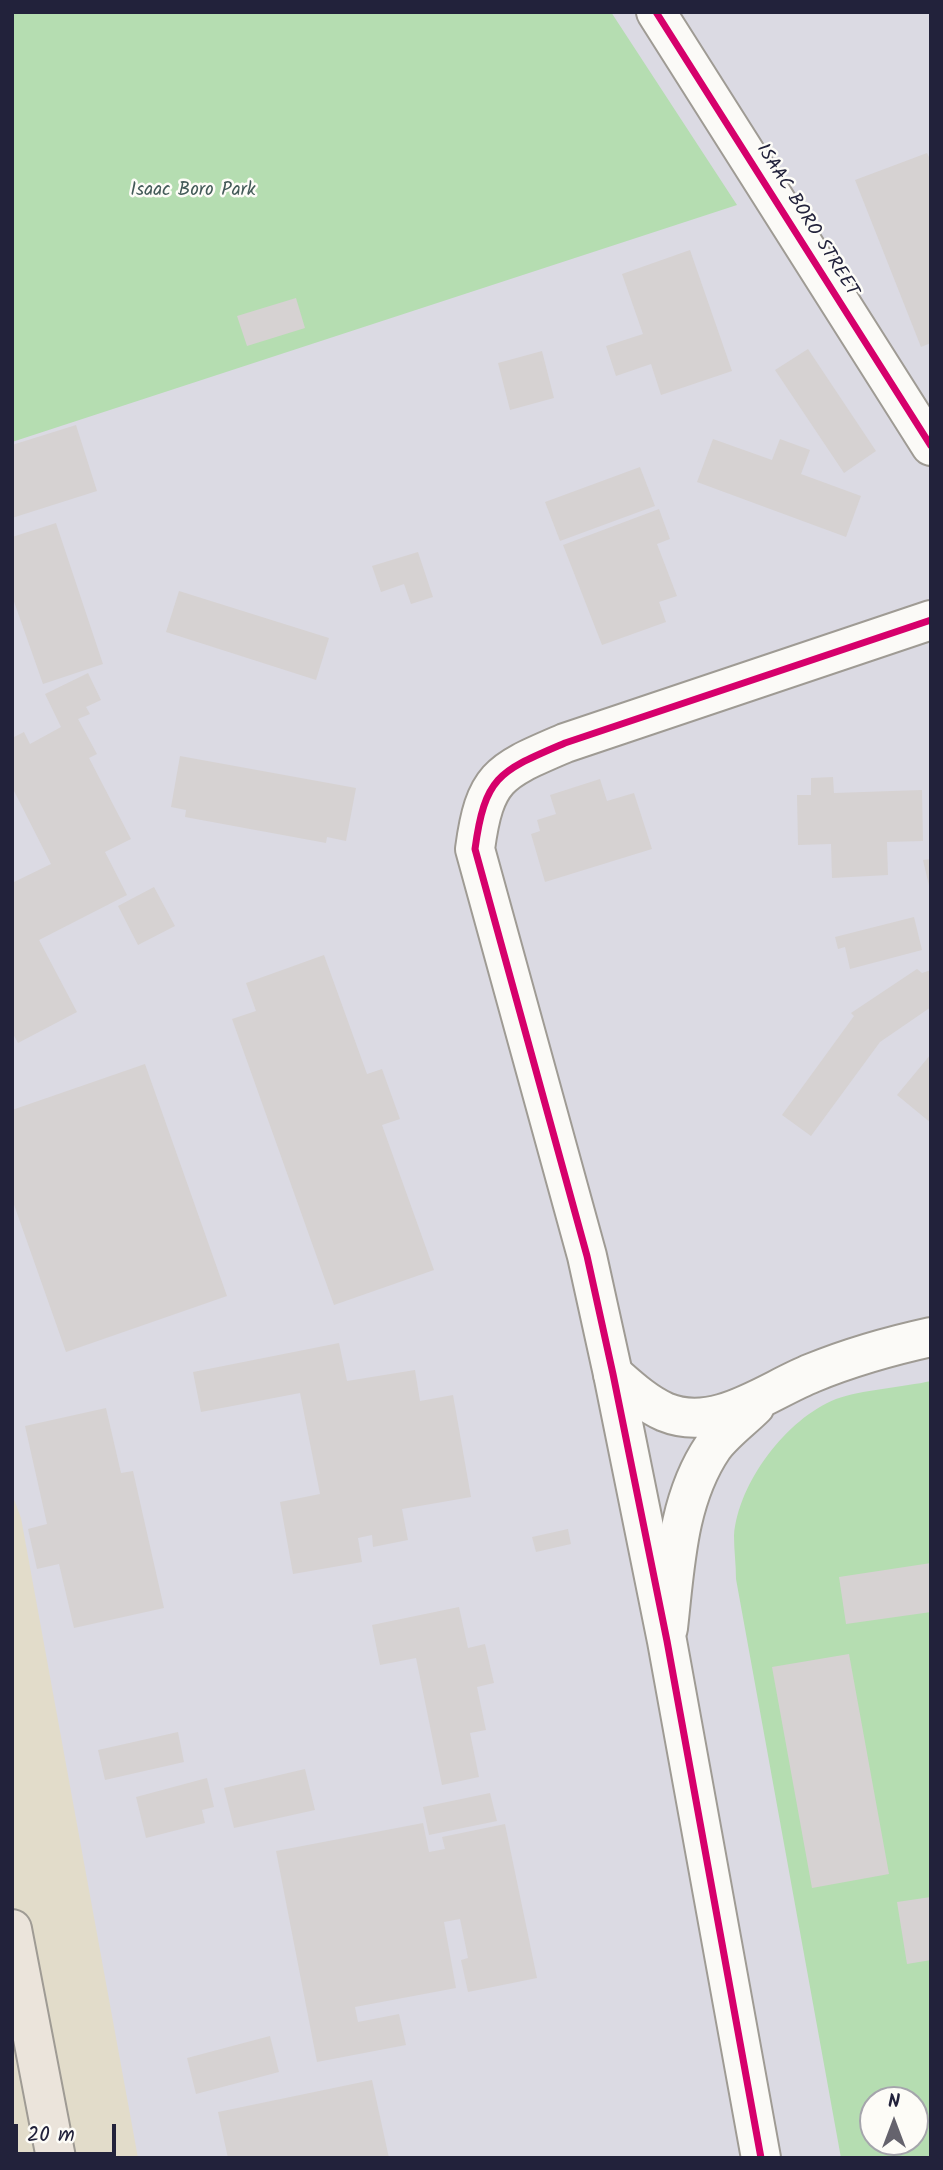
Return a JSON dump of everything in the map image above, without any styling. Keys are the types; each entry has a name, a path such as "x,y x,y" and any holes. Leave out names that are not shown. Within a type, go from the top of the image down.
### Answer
{"highway":[{"path":"12,1928 56,2158"}],"street":[{"name":"ISAAC BORO STREET","path":"656,12 931,446"},
{"path":"761,2158 667,1641 613,1374 587,1256 475,849 480,812 490,787 513,765 565,743 931,620"},
{"path":"613,1374 641,1398 666,1412 693,1417 723,1413 764,1397 810,1373 870,1351 931,1337"},
{"path":"667,1641 679,1535 692,1489 714,1446 764,1397"}],"shaded area":[{"path":"12,12 931,12 931,2158 138,2158 21,1518 12,1494"}],"green space":[{"name":"Isaac Boro Park","path":"12,12 611,12 737,205 12,442"},
{"path":"931,1381 931,2158 841,2158 736,1579 734,1536 737,1516 755,1475 768,1455 783,1437 817,1408 857,1393"}],"building":[{"path":"927,153 931,161 931,343 921,347 855,180"},
{"path":"690,250 732,371 661,395 651,364 616,376 606,346 643,334 622,274"},
{"path":"296,298 305,328 247,346 237,316"},
{"path":"808,349 876,451 844,473 775,370"},
{"path":"542,351 554,398 510,410 498,363"},
{"path":"76,425 97,491 12,518 12,445"},
{"path":"713,439 772,460 780,439 810,450 801,474 861,496 846,537 697,482"},
{"path":"640,467 655,506 560,541 545,502"},
{"path":"659,509 670,539 657,544 677,596 659,602 666,622 602,645 563,545"},
{"path":"56,523 103,664 43,684 12,596 12,537"},
{"path":"418,552 433,597 411,604 404,584 381,592 372,566"},
{"path":"179,591 329,638 316,680 166,632"},
{"path":"88,673 101,700 86,707 90,714 78,719 97,754 89,758 131,839 105,852 127,895 39,940 77,1012 18,1043 12,1032 12,883 51,864 12,787 12,738 24,732 30,744 61,727 45,694"},
{"path":"180,756 356,788 346,841 327,837 326,843 185,817 186,810 171,807"},
{"path":"833,777 834,793 922,790 923,841 887,842 888,875 832,878 831,844 798,845 797,795 811,795 811,778"},
{"path":"600,779 607,801 634,793 652,849 545,882 531,834 540,831 537,820 556,814 550,795"},
{"path":"931,859 931,889 930,890 923,860"},
{"path":"154,887 175,926 138,945 118,906"},
{"path":"914,917 922,950 850,969 845,947 838,949 835,937"},
{"path":"324,955 367,1074 382,1069 400,1119 382,1125 434,1270 334,1305 232,1019 256,1011 246,983"},
{"path":"917,969 922,973 931,970 931,1007 880,1042 811,1136 782,1115 854,1016 851,1013"},
{"path":"931,1054 931,1123 897,1095"},
{"path":"145,1064 227,1296 66,1352 12,1199 12,1110"},
{"path":"339,1343 347,1381 415,1370 420,1401 453,1395 471,1497 402,1509 408,1540 373,1547 372,1535 358,1538 362,1562 293,1574 280,1502 320,1494 300,1393 201,1412 193,1372"},
{"path":"106,1408 121,1473 133,1471 164,1608 74,1628 59,1564 37,1569 28,1529 47,1524 25,1426"},
{"path":"568,1529 571,1544 536,1552 532,1537"},
{"path":"931,1563 931,1612 846,1624 839,1577"},
{"path":"459,1607 468,1648 485,1644 494,1683 477,1687 486,1730 470,1733 479,1777 442,1785 416,1658 380,1665 372,1625"},
{"path":"849,1654 889,1874 812,1888 772,1667"},
{"path":"178,1732 184,1762 105,1780 98,1750"},
{"path":"305,1769 315,1810 234,1828 224,1788"},
{"path":"207,1778 214,1807 202,1810 205,1823 146,1838 136,1797"},
{"path":"490,1793 497,1821 429,1835 423,1807"},
{"path":"423,1823 429,1852 445,1849 442,1837 505,1824 537,1978 468,1992 461,1960 468,1958 460,1919 444,1922 456,1988 355,2007 358,2022 399,2014 406,2045 317,2062 276,1851"},
{"path":"931,1897 931,1960 907,1964 897,1902"},
{"path":"270,2036 279,2072 196,2094 187,2058"},
{"path":"372,2080 389,2158 228,2158 218,2112"}],"cycle path":[{"path":"656,12 931,446"},
{"path":"761,2158 667,1641 613,1374 587,1256 475,849 484,805 491,790 499,779 525,761 565,743 931,620"}]}
